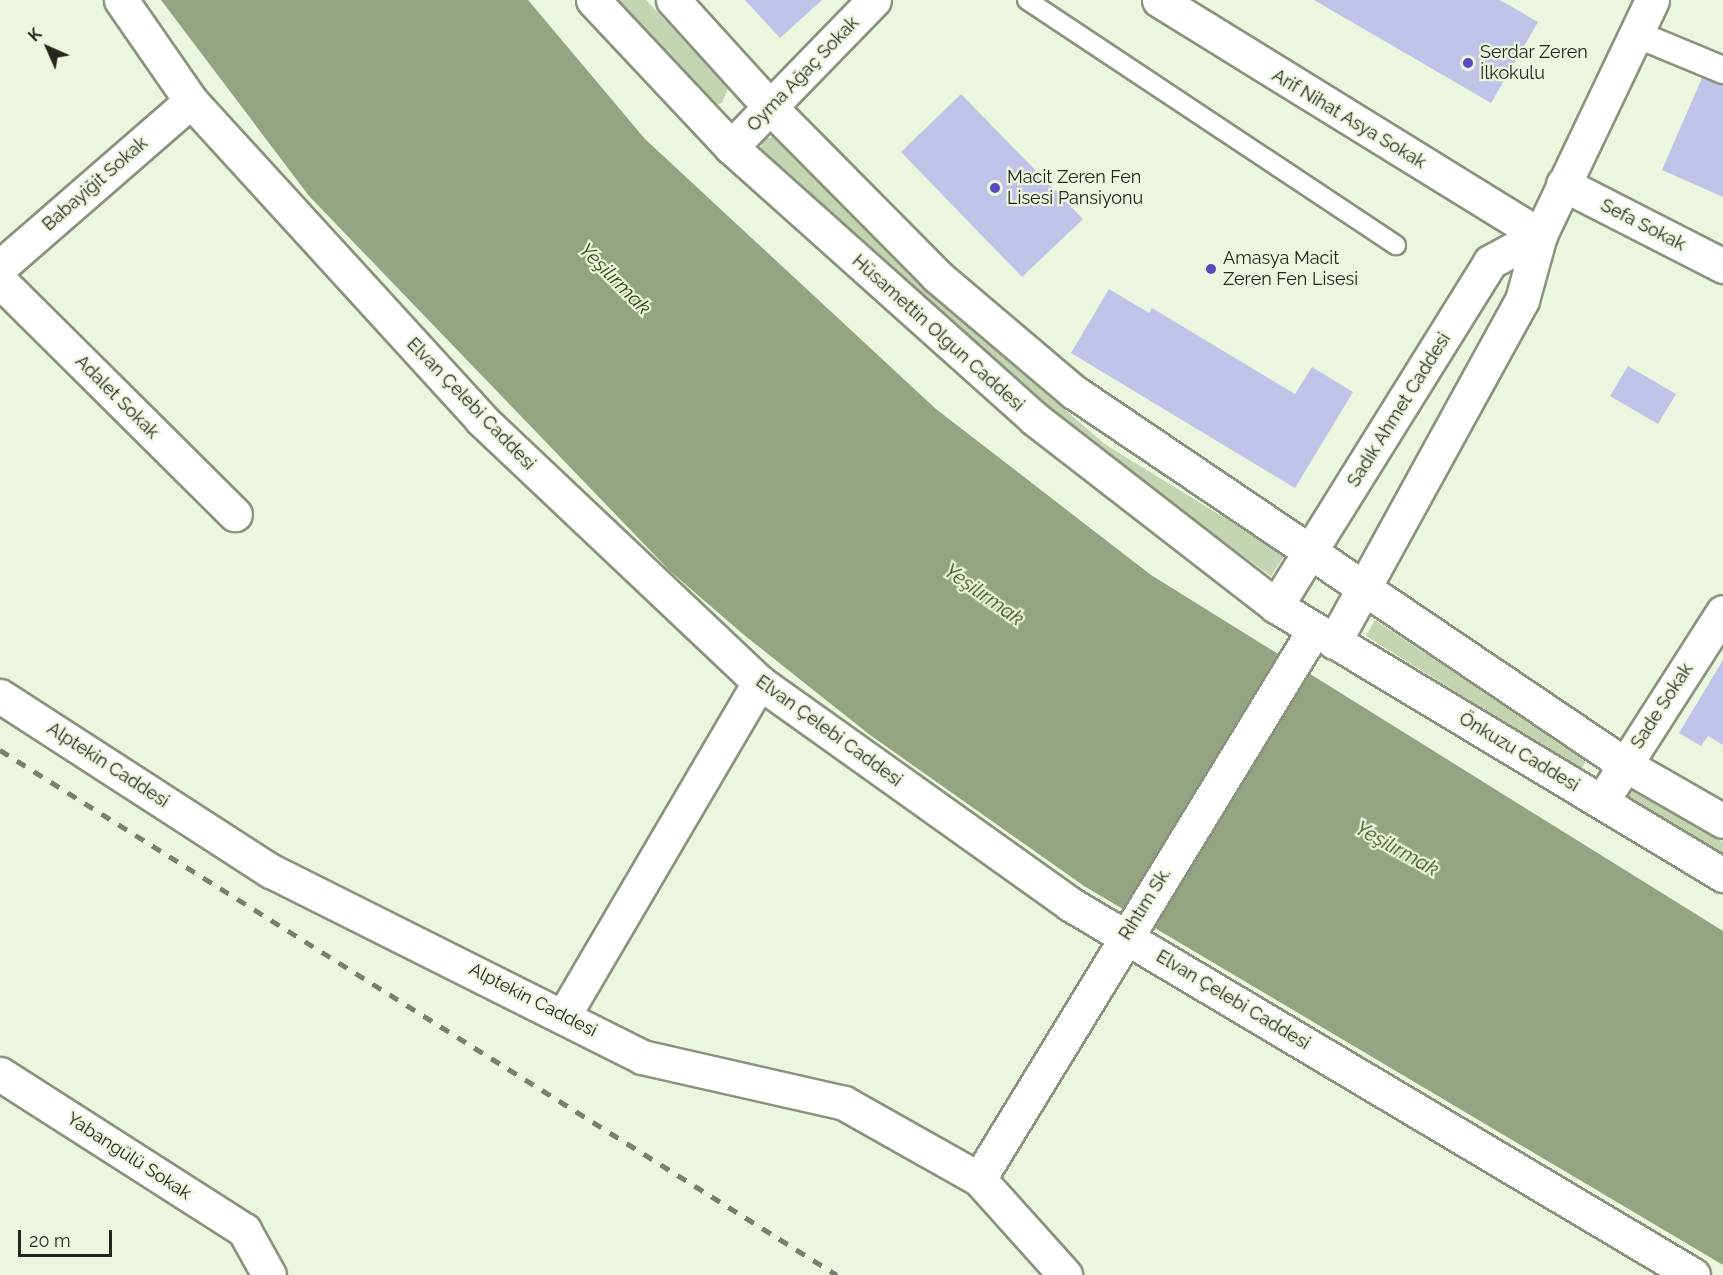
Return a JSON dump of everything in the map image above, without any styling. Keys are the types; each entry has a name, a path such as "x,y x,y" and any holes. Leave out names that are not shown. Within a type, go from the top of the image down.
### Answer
{"street":[{"name":"Elvan Çelebi Caddesi","path":"121,0 191,101 481,419 759,682 1070,904 1126,935 1693,1275"},
{"name":"Hüsamettin Olgun Caddesi","path":"593,0 730,147 1035,419 1276,606 1324,636"},
{"path":"673,0 770,107 938,276 1074,392 1364,584 1624,764 1723,821"},
{"name":"Oyma Ağaç Sokak","path":"730,147 874,0"},
{"name":"Arif Nihat Asya Sokak","path":"1159,0 1540,235"},
{"path":"1324,636 1364,584 1522,300 1540,235 1652,0"},
{"path":"1636,34 1723,70"},
{"name":"Babayiğit Sokak","path":"0,267 191,101"},
{"name":"Sefa Sokak","path":"1563,184 1723,266"},
{"name":"Sadık Ahmet Caddesi","path":"1276,606 1490,262 1540,235"},
{"name":"Adalet Sokak","path":"0,281 235,514"},
{"name":"Sade Sokak","path":"1602,801 1723,612"},
{"name":"Önkuzu Caddesi","path":"1324,636 1723,875"},
{"name":"Rıhtım Sk.","path":"979,1179 1126,935 1324,636"},
{"path":"564,1015 759,682"},
{"name":"Alptekin Caddesi","path":"0,696 271,871 564,1015 642,1057 844,1103 979,1179 1065,1275"},
{"name":"Yabangülü Sokak","path":"0,1074 244,1230 268,1275"}],"lane":[{"path":"1028,0 1396,245"}],"shaded area":[{"path":"614,0 646,0 728,88 722,103 710,106"},
{"path":"773,137 955,316 1106,445 1285,555 1271,576 1096,449 949,324 760,151 763,139"},
{"path":"1375,620 1587,759 1581,770 1366,636"},
{"path":"1625,783 1723,842 1723,856 1621,792"}],"water":[{"name":"Yeşilırmak","path":"161,0 528,0 645,139 936,409 1151,575 1723,931 1723,1265 1084,886 870,735 744,635 670,571 309,196"}],"building":[{"path":"745,0 822,0 780,38"},
{"name":"Serdar Zeren İlkokulu","path":"1314,0 1500,0 1538,22 1491,103"},
{"path":"1702,78 1723,85 1723,197 1662,170"},
{"name":"Macit Zeren Fen Lisesi Pansiyonu","path":"961,94 1083,219 1022,277 901,152"},
{"path":"1109,289 1149,313 1152,308 1295,394 1312,367 1353,392 1295,488 1071,353"},
{"path":"1628,366 1676,394 1658,424 1610,396"},
{"path":"1723,660 1723,745 1708,736 1701,746 1679,733"}],"railway":[{"path":"0,750 837,1275"}],"place":[{"name":"Serdar Zeren İlkokulu","path":"1468,63"},
{"name":"Macit Zeren Fen Lisesi Pansiyonu","path":"995,188"},
{"name":"Amasya Macit Zeren Fen Lisesi","path":"1211,269"}]}
